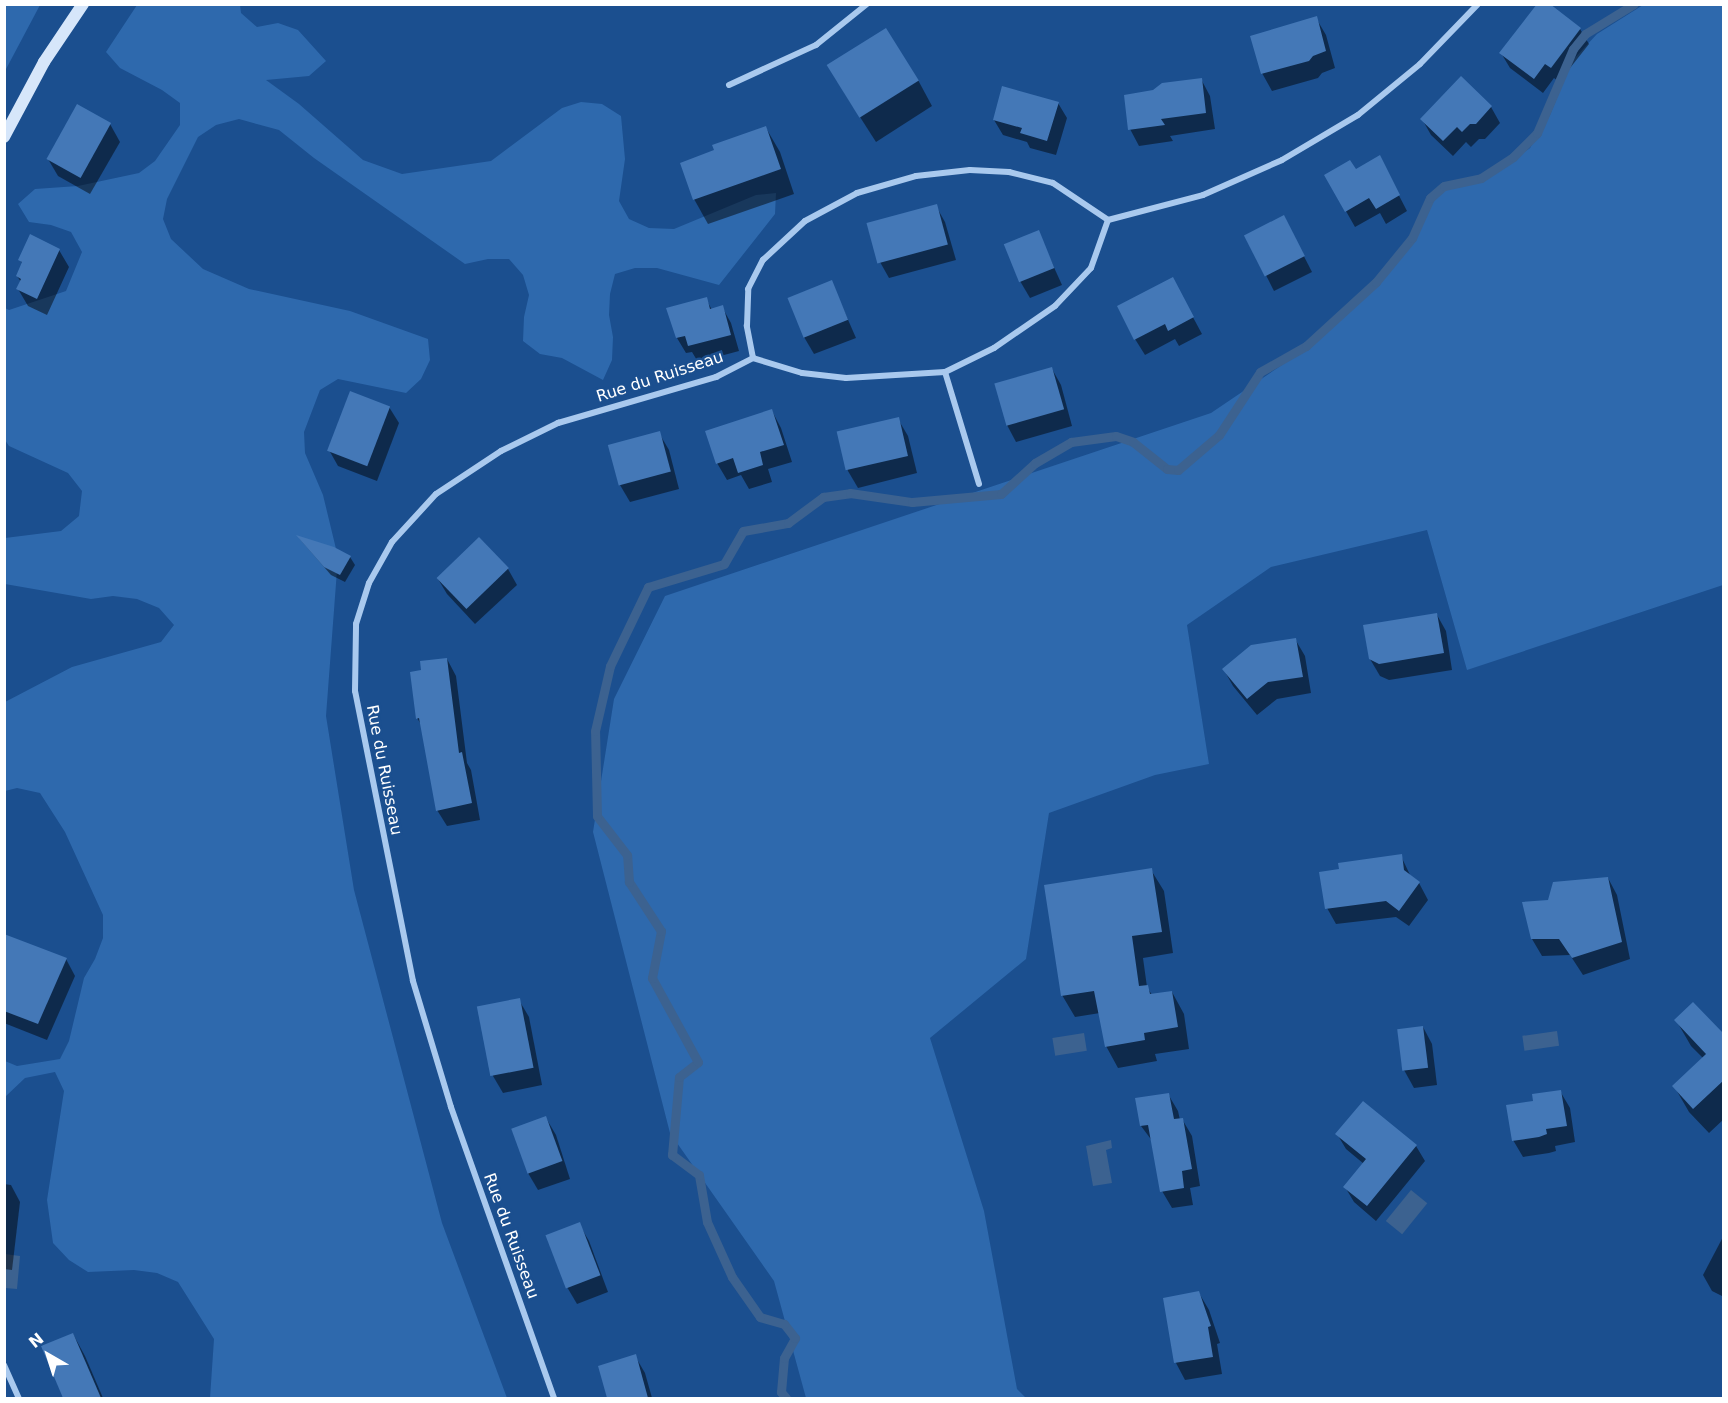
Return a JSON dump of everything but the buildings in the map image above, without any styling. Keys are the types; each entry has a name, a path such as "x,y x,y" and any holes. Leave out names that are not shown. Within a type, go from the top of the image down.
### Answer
{"main road":[{"path":"4,137 44,62 83,4"}],"street":[{"path":"729,85 816,45 867,4"},
{"path":"1108,220 1091,268 1054,306 994,348 945,372 846,378 802,373 753,358 747,326 748,289 763,260 805,221 857,193 916,176 970,170 1009,171 1053,183 1108,220 1203,195 1282,160 1358,115 1420,64 1478,4"},
{"name":"Rue du Ruisseau","path":"554,1398 451,1107 413,981 355,691 356,624 369,583 392,542 436,494 482,463 558,423 716,377 753,358"},
{"path":"945,372 979,484"},
{"path":"4,1365 19,1398"}],"shaded area":[{"path":"4,5 40,5 5,71"},
{"path":"137,5 240,5 241,13 257,27 278,23 298,30 326,61 309,76 266,80 299,104 363,160 402,174 491,161 562,108 581,102 602,104 621,116 625,159 619,201 629,219 649,228 674,229 756,195 776,193 775,214 719,285 657,268 635,268 615,274 610,294 609,315 613,337 612,360 603,380 562,358 540,354 523,341 524,317 529,295 523,275 509,259 488,259 465,264 314,158 279,130 239,119 216,125 198,137 167,199 163,219 171,239 203,269 249,289 350,311 428,339 430,360 421,379 406,393 338,379 320,390 304,432 305,453 323,495 338,557 326,716 354,890 442,1223 507,1398 210,1398 214,1339 178,1282 157,1273 134,1270 88,1272 69,1260 53,1243 47,1200 64,1091 55,1072 25,1078 5,1097 5,1061 17,1066 60,1059 69,1041 84,978 103,938 103,915 65,832 40,793 17,788 5,791 5,702 72,667 161,642 174,625 159,608 137,599 113,596 91,599 5,584 5,538 61,531 79,516 82,491 68,473 9,446 5,440 5,308 9,310 66,291 82,252 71,232 51,225 29,222 18,204 35,189 78,186 139,173 155,161 180,125 180,103 162,90 120,68 106,52"},
{"path":"1643,5 1723,5 1723,585 1467,670 1427,530 1271,567 1187,625 1209,764 1155,775 1049,813 1026,959 930,1038 984,1211 1017,1389 1026,1398 806,1398 774,1281 670,1133 593,832 614,699 665,596 1211,413 1307,348 1356,303 1412,245 1428,208 1442,190 1488,177 1530,148 1550,115 1572,61 1597,34"},
{"path":"1557,1031 1559,1046 1524,1051 1522,1036"},
{"path":"1084,1033 1087,1051 1055,1056 1052,1038"},
{"path":"1111,1140 1112,1148 1106,1150 1112,1183 1093,1186 1086,1146"},
{"path":"1411,1190 1427,1203 1402,1234 1386,1221"},
{"path":"5,1254 20,1256 17,1289 5,1288"}],"waterway":[{"path":"786,1398 781,1392 784,1358 795,1338 784,1324 760,1317 732,1277 707,1222 699,1175 672,1155 679,1077 698,1062 652,978 661,931 629,882 627,855 597,816 595,731 610,666 648,587 724,564 743,531 788,523 823,497 850,493 912,502 1001,494 1035,463 1071,442 1116,436 1133,442 1167,469 1178,470 1219,435 1260,372 1306,346 1376,282 1412,238 1430,198 1444,186 1481,178 1513,157 1537,133 1573,49 1585,34 1634,4"}]}
